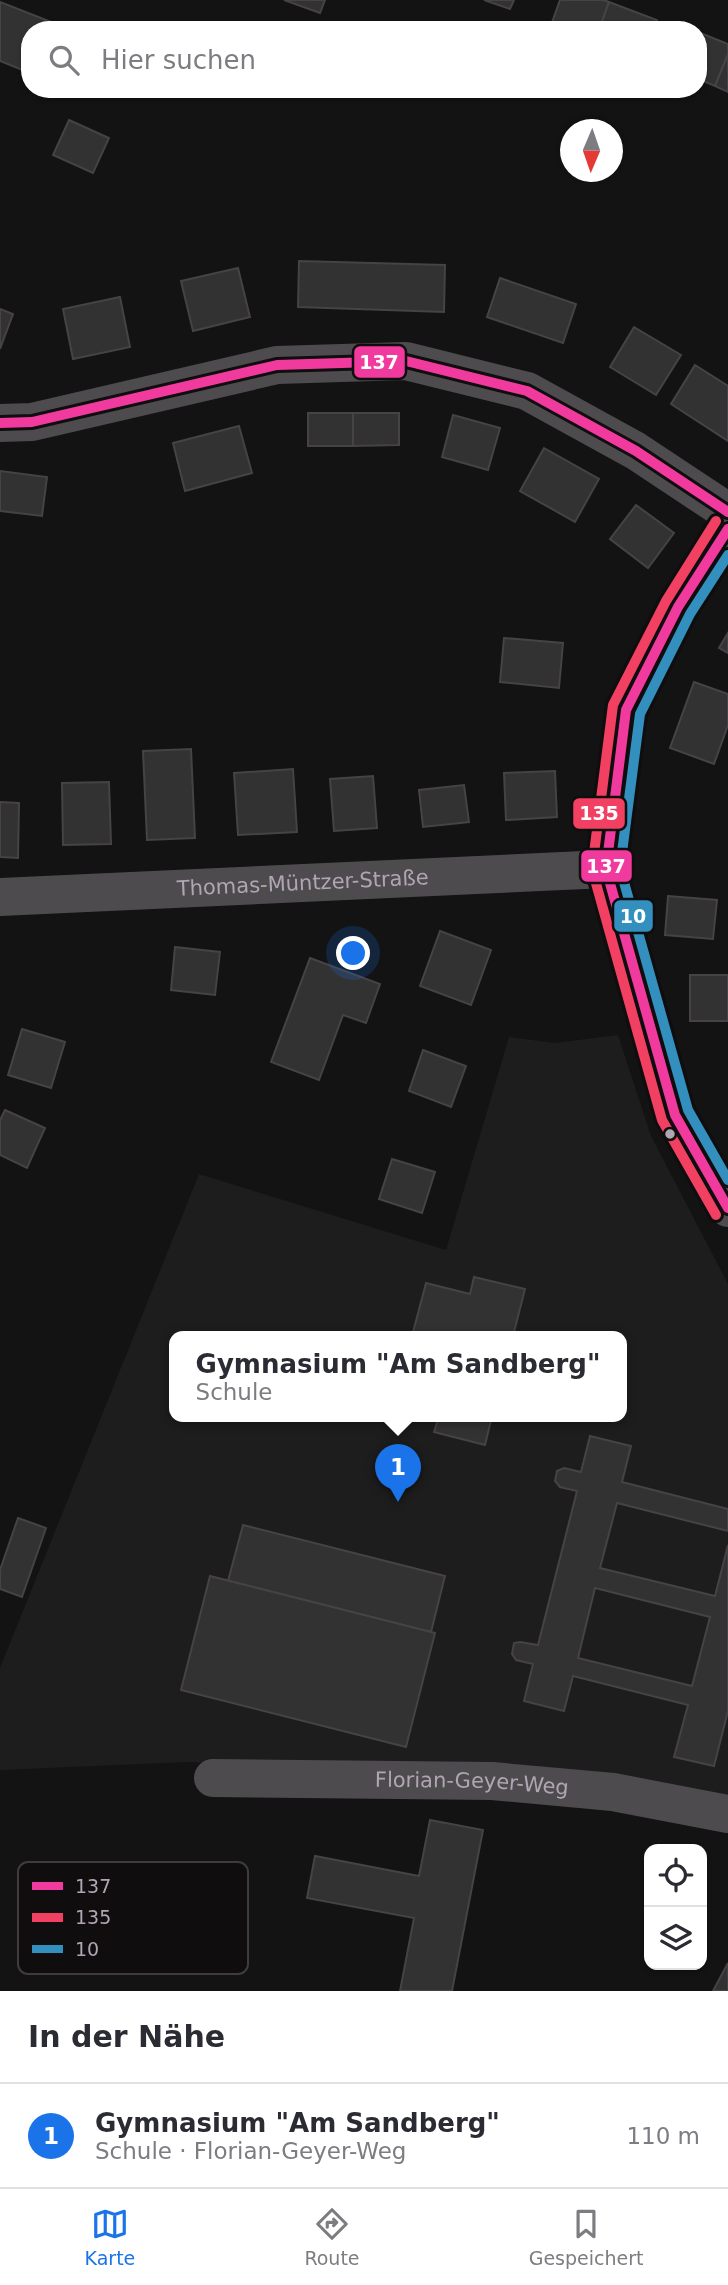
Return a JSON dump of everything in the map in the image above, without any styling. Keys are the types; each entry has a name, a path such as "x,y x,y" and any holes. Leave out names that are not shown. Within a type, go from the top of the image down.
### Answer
{"street":[{"path":"0,423 32,422 277,365 405,361 527,391 636,451 728,512"},
{"path":"728,529 678,607 625,710 606,869 676,1115 728,1208"},
{"name":"Thomas-Müntzer-Straße","path":"0,897 606,869"},
{"name":"Florian-Geyer-Weg","path":"213,1778 492,1781 613,1793 728,1814"}],"shaded area":[{"path":"618,1035 651,1136 728,1284 728,1806 341,1770 188,1762 0,1770 0,1668 199,1174 446,1250 509,1037 555,1043"}],"building":[{"path":"284,0 325,0 320,13"},
{"path":"484,0 514,0 510,9"},
{"path":"560,0 609,2 602,21 552,21"},
{"path":"0,2 49,21 21,21 21,69 0,61"},
{"path":"609,2 657,20 657,21 602,21"},
{"path":"707,36 728,44 728,54 715,86 707,83"},
{"path":"728,54 728,92 715,86"},
{"path":"69,120 109,138 93,173 53,155"},
{"path":"299,261 445,265 444,312 298,307"},
{"path":"238,268 250,317 193,331 181,281"},
{"path":"500,278 576,304 563,343 487,317"},
{"path":"120,297 130,347 73,359 63,309"},
{"path":"0,309 13,314 0,349"},
{"path":"634,327 681,355 656,395 610,367"},
{"path":"695,365 728,386 728,441 671,404"},
{"path":"308,413 353,413 353,446 308,446"},
{"path":"353,413 399,413 399,445 353,446"},
{"path":"453,415 500,428 488,470 442,457"},
{"path":"239,426 252,473 185,491 173,443"},
{"path":"544,448 599,479 575,522 520,491"},
{"path":"0,471 47,477 42,516 0,511"},
{"path":"636,505 674,533 648,568 610,539"},
{"path":"728,633 728,653 719,648"},
{"path":"504,638 563,643 559,688 500,682"},
{"path":"694,682 728,694 728,725 714,764 670,748"},
{"path":"191,749 195,838 147,840 143,751"},
{"path":"293,769 297,832 238,835 234,773"},
{"path":"555,771 557,817 506,820 504,773"},
{"path":"373,776 377,828 334,831 330,779"},
{"path":"109,782 111,844 63,845 62,783"},
{"path":"464,785 469,822 423,827 419,790"},
{"path":"0,802 19,803 18,858 0,857"},
{"path":"668,896 717,900 713,939 665,935"},
{"path":"440,931 491,950 471,1005 420,986"},
{"path":"175,947 220,952 215,995 171,990"},
{"path":"310,958 380,984 366,1023 343,1015 319,1080 271,1062"},
{"path":"690,975 728,975 728,1021 690,1021"},
{"path":"22,1029 65,1042 51,1088 8,1075"},
{"path":"423,1050 466,1066 451,1107 409,1091"},
{"path":"5,1110 45,1128 27,1168 0,1155 0,1120"},
{"path":"392,1159 435,1172 422,1213 379,1199"},
{"path":"474,1277 525,1289 514,1331 413,1331 426,1283 470,1294"},
{"path":"437,1422 491,1422 485,1445 434,1432"},
{"path":"590,1436 631,1446 622,1482 728,1509 728,1531 617,1503 600,1568 715,1596 728,1545 728,1711 714,1766 674,1757 688,1705 573,1676 564,1711 524,1701 533,1664 516,1660 512,1654 514,1643 538,1645 577,1491 560,1487 555,1481 557,1471 564,1468 581,1472","holes":["595,1588 710,1617 692,1686 578,1658"]},
{"path":"18,1518 46,1528 22,1597 0,1589 0,1570"},
{"path":"243,1525 445,1576 431,1632 228,1581"},
{"path":"210,1576 435,1633 406,1747 181,1690"},
{"path":"430,1820 483,1830 452,1991 400,1991 414,1918 307,1898 315,1856 419,1876"},
{"path":"728,1963 728,1991 713,1991"}],"transit line":[{"name":"137","path":"0,423 32,422 277,365 406,361 527,391 636,451 728,512"},
{"name":"135","path":"716,521 666,601 613,705 592,869 662,1120 716,1215"},
{"name":"137","path":"728,529 678,607 626,710 606,869 675,1115 728,1208"},
{"name":"10","path":"728,555 690,614 640,714 620,868 688,1110 728,1180"}],"place":[{"name":"Gymnasium \"Am Sandberg\"","path":"398,1502"}]}
